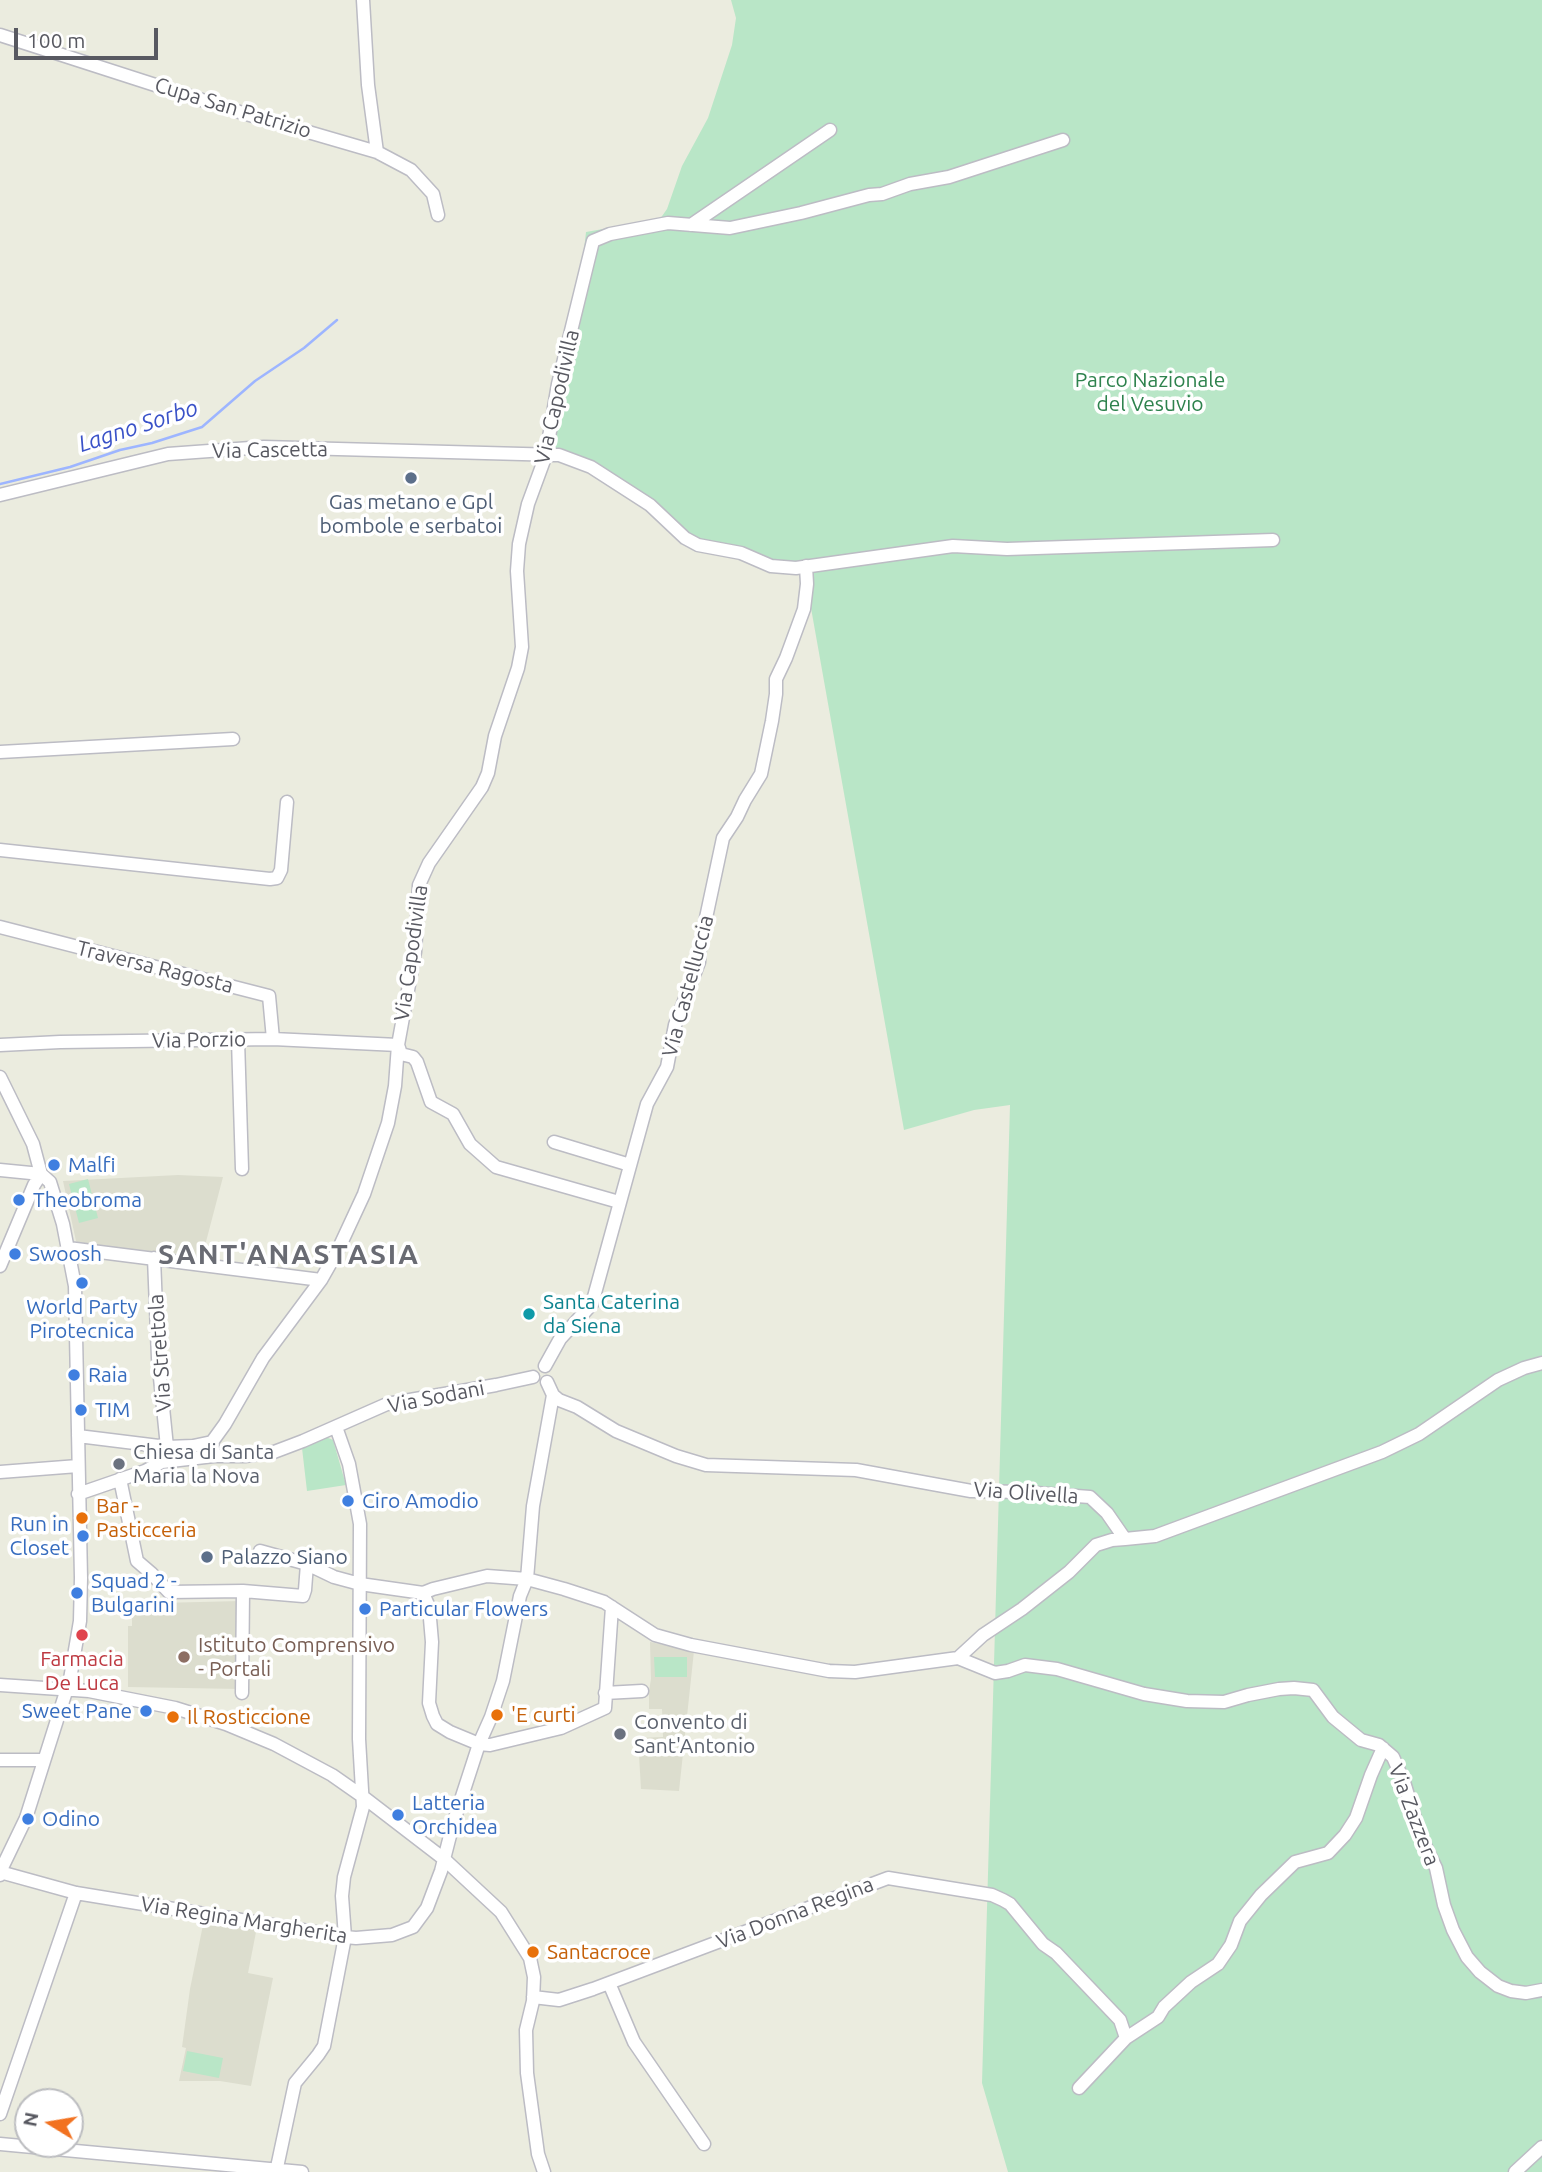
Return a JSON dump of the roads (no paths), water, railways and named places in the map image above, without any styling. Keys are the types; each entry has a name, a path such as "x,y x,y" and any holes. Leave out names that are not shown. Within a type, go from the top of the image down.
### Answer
{"street":[{"path":"363,0 377,152"},
{"name":"Cupa San Patrizio","path":"0,35 236,111 377,152 411,170 433,194 438,215"},
{"path":"691,225 830,130"},
{"path":"691,225 730,228 801,213 882,194 910,184 949,177 1063,140"},
{"name":"Via Capodivilla","path":"212,1442 262,1358 321,1280 338,1250 364,1194 384,1136 395,1086 398,1045 415,952 421,877 482,787 522,647 517,571 519,544 528,504 546,455 558,384 593,241 610,234 668,223 691,225"},
{"name":"Via Cascetta","path":"0,495 167,454 264,447 546,455 559,456 591,467 650,505 685,538 698,545 741,553 771,566 806,566 953,547 1007,549 1273,540"},
{"name":"Via Castelluccia","path":"545,1366 575,1321 592,1304 647,1104 667,1067 675,1025 699,962 723,838 761,774 772,721 776,680 804,609 806,566"},
{"path":"0,752 233,739"},
{"path":"0,850 270,880 277,878 281,870 286,802"},
{"name":"Traversa Ragosta","path":"0,927 269,996 273,1038"},
{"name":"Via Porzio","path":"0,1045 273,1038 398,1045"},
{"path":"238,1040 242,1169"},
{"path":"398,1045 401,1054 412,1057 417,1062 431,1102 453,1114 470,1144 496,1167 618,1202"},
{"path":"0,1077 33,1143 41,1174 50,1182 75,1286 81,1578 80,1621 72,1669 26,1818 0,1873"},
{"path":"554,1142 630,1165"},
{"path":"0,1170 41,1174"},
{"path":"0,1266 41,1174"},
{"path":"68,1248 321,1280"},
{"name":"Via Strettola","path":"154,1258 160,1378 167,1447"},
{"path":"260,1551 307,1564 334,1577 360,1584 423,1593 495,1576 527,1579 564,1588 612,1607 655,1635 783,1664 855,1672 958,1658 983,1635 1069,1573 1096,1545 1125,1538 1155,1536 1382,1452 1419,1434 1499,1380 1542,1363"},
{"path":"545,1366 550,1370 551,1375 547,1382 538,1383 533,1377 533,1371 537,1367 545,1366"},
{"name":"Via Sodani","path":"78,1494 145,1471 162,1462 263,1454 303,1441 387,1404 533,1377"},
{"path":"444,1859 479,1744 498,1697 520,1596 527,1579 533,1506 553,1395 547,1382"},
{"name":"Via Olivella","path":"553,1395 616,1431 676,1456 706,1465 856,1470 971,1490 1090,1497 1107,1513 1125,1538"},
{"path":"276,2171 295,2083 324,2046 345,1937 342,1896 344,1877 363,1807 359,1727 358,1512 349,1464 336,1427"},
{"path":"78,1436 167,1447 212,1442 214,1456"},
{"path":"0,1472 78,1466"},
{"path":"120,1479 137,1561 169,1592 243,1591 303,1595 306,1590 307,1564"},
{"path":"242,1693 243,1591"},
{"path":"423,1593 429,1607 432,1643 429,1703 433,1716 437,1724 479,1744 490,1745 562,1728 605,1707 612,1607"},
{"name":"Via Zazzera","path":"958,1658 995,1673 1025,1665 1057,1669 1144,1695 1186,1701 1224,1702 1279,1689 1313,1690 1333,1717 1361,1740 1383,1748 1393,1756 1420,1835 1436,1868 1453,1930 1467,1957 1498,1986 1526,1993 1542,1990"},
{"path":"0,1685 89,1691 167,1706 215,1719 292,1753 362,1796 444,1859 501,1912 530,1958 534,1977 526,2030 527,2073 538,2154 544,2172"},
{"path":"606,1693 642,1690"},
{"path":"1079,2088 1126,2038 1158,2017 1164,2007 1191,1982 1218,1964 1231,1945 1240,1921 1261,1895 1295,1862 1328,1853 1345,1835 1356,1818 1383,1748"},
{"path":"0,1760 44,1760"},
{"name":"Via Regina Margherita","path":"0,1873 76,1893 356,1938 391,1935 413,1927 427,1908 444,1859"},
{"name":"Via Donna Regina","path":"533,1997 559,2000 888,1878 992,1895 1010,1904 1043,1944 1056,1953 1120,2020 1126,2038"},
{"path":"0,2114 76,1893"},
{"path":"609,1983 634,2042 704,2144"},
{"path":"0,2144 302,2172"},
{"path":"1515,2172 1542,2147"}],"waterway":[{"name":"Lagno Sorbo","path":"0,484 70,467 202,427 255,381 304,348 337,320"}],"place":[{"name":"Gas metano e Gpl bombole e serbatoi","path":"411,478"},
{"name":"Malfi","path":"54,1165"},
{"name":"Theobroma","path":"19,1200"},
{"name":"Swoosh","path":"15,1254"},
{"name":"World Party Pirotecnica","path":"82,1283"},
{"name":"Santa Caterina da Siena","path":"529,1314"},
{"name":"Raia","path":"74,1375"},
{"name":"TIM","path":"81,1410"},
{"name":"Chiesa di Santa Maria la Nova","path":"119,1464"},
{"name":"Ciro Amodio","path":"348,1501"},
{"name":"Bar - Pasticceria","path":"82,1518"},
{"name":"Run in Closet","path":"83,1536"},
{"name":"Palazzo Siano","path":"207,1557"},
{"name":"Squad 2 - Bulgarini","path":"77,1593"},
{"name":"Particular Flowers","path":"365,1609"},
{"name":"Farmacia De Luca","path":"82,1635"},
{"name":"Istituto Comprensivo - Portali","path":"184,1657"},
{"name":"Sweet Pane","path":"146,1711"},
{"name":"'E curti","path":"497,1715"},
{"name":"Il Rosticcione","path":"173,1717"},
{"name":"Convento di Sant'Antonio","path":"620,1734"},
{"name":"Latteria Orchidea","path":"398,1815"},
{"name":"Odino","path":"28,1819"},
{"name":"Santacroce","path":"533,1952"}],"district":[{"name":"SANT'ANASTASIA","path":"289,1255"}],"park label":[{"name":"Parco Nazionale del Vesuvio","path":"1150,392"}]}
